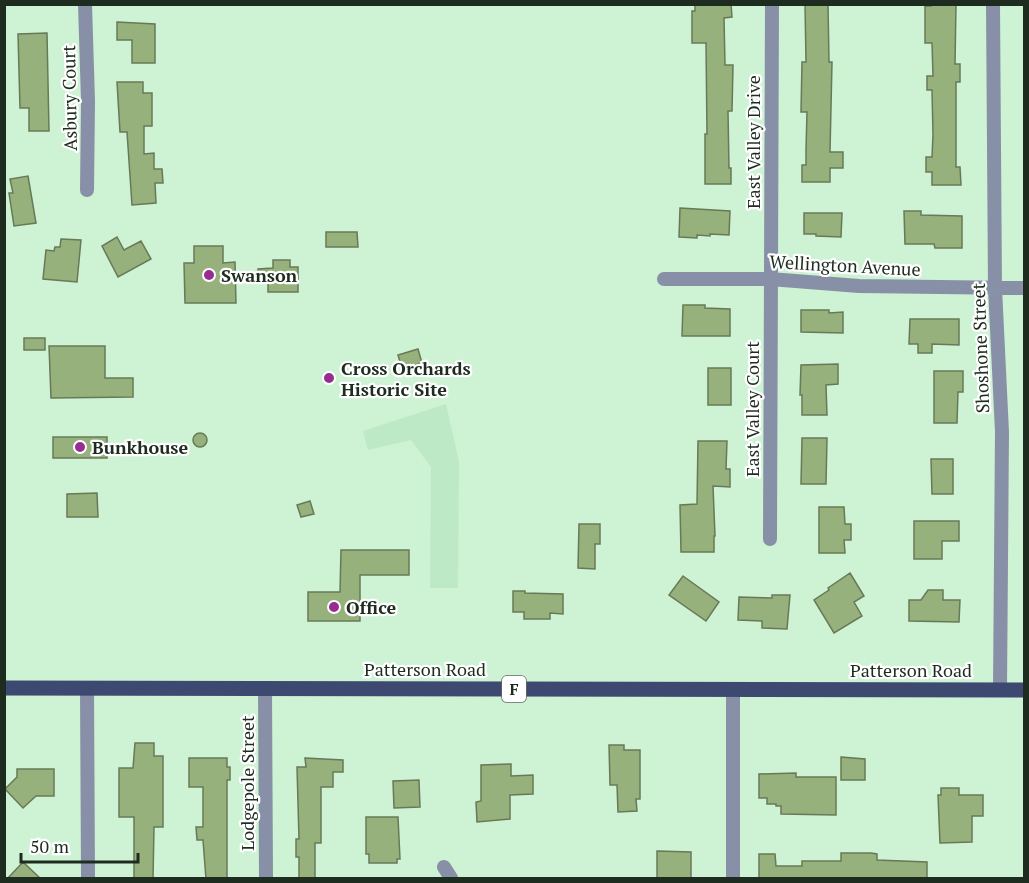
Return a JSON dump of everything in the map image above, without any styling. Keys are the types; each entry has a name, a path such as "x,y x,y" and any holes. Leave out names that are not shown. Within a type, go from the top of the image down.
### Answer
{"main road":[{"name":"Patterson Road","path":"4,688 1024,690"}],"street":[{"name":"Asbury Court","path":"85,4 88,101 87,190"},
{"name":"East Valley Drive","path":"770,279 772,4"},
{"name":"Shoshone Street","path":"993,4 995,288 1002,432 999,690"},
{"name":"Wellington Avenue","path":"664,279 770,279 859,286 1024,288"},
{"name":"East Valley Court","path":"770,279 770,539"},
{"path":"87,688 88,879"},
{"name":"Lodgepole Street","path":"265,688 266,879"},
{"path":"733,689 733,879"}],"shaded area":[{"path":"446,404 459,462 458,588 430,588 431,467 411,440 368,450 363,431"}],"building":[{"path":"695,4 731,4 732,17 724,18 725,65 733,65 732,111 728,111 731,184 705,184 706,43 692,43 692,11 695,11"},
{"path":"805,4 828,4 829,62 832,62 830,152 843,152 843,168 830,168 830,182 802,182 802,165 806,165 807,112 801,112 802,62 806,62"},
{"path":"931,4 956,4 955,64 960,64 960,82 956,82 956,167 960,167 961,185 932,185 932,172 926,172 926,157 932,157 933,135 932,90 927,90 927,76 933,76 932,43 925,43 925,6 931,6"},
{"path":"117,22 155,24 155,63 132,63 132,40 117,40"},
{"path":"47,33 49,131 29,131 29,108 20,108 18,34"},
{"path":"117,82 143,82 143,93 152,93 152,126 144,126 144,154 154,153 154,169 162,169 163,183 155,183 156,203 132,205 127,132 120,132"},
{"path":"28,176 36,223 14,226 9,193 13,193 10,179"},
{"path":"680,208 730,211 729,235 679,237"},
{"path":"904,211 921,211 921,215 962,216 962,248 935,248 934,244 905,244"},
{"path":"804,213 842,213 841,237 804,234"},
{"path":"326,232 357,232 358,247 326,247"},
{"path":"117,237 124,250 141,241 151,259 118,277 102,246"},
{"path":"61,239 81,240 77,282 43,279 46,250 54,251 55,247 60,247"},
{"name":"Swanson","path":"194,246 223,246 223,263 235,262 236,303 185,303 184,263 194,263"},
{"path":"273,260 290,260 290,267 298,267 298,292 268,292 268,282 258,282 258,269 273,268"},
{"path":"683,305 705,305 705,308 730,309 730,336 682,336"},
{"path":"801,310 843,312 843,333 801,332"},
{"path":"910,319 959,319 959,345 932,344 932,353 918,353 918,344 909,344"},
{"path":"24,338 45,338 45,350 24,350"},
{"path":"49,346 105,346 105,378 133,378 133,397 51,398"},
{"path":"418,349 422,363 402,369 398,355"},
{"path":"838,364 838,384 826,385 827,415 802,415 801,365"},
{"path":"708,368 731,368 731,405 708,405"},
{"path":"934,371 963,371 963,392 958,392 957,423 934,423"},
{"path":"197,433 203,433 207,440 203,447 197,447 193,443 193,437"},
{"name":"Bunkhouse","path":"53,437 107,437 107,458 53,458"},
{"path":"802,438 827,438 826,484 801,484"},
{"path":"698,441 727,441 726,469 730,469 730,487 713,486 714,552 681,552 680,505 697,504"},
{"path":"931,459 953,459 953,494 932,494"},
{"path":"97,493 98,517 67,517 67,494"},
{"path":"310,501 314,514 301,517 297,505"},
{"path":"819,507 844,507 845,524 851,524 851,540 844,540 845,553 819,553"},
{"path":"914,521 959,521 959,541 942,541 942,559 914,559"},
{"path":"579,524 600,524 600,544 595,544 595,569 578,568"},
{"path":"341,550 409,550 409,575 360,575 360,621 308,621 308,592 340,592"},
{"path":"850,573 864,596 854,602 862,616 834,633 814,600"},
{"path":"683,576 719,602 706,621 669,595"},
{"path":"928,590 943,590 943,600 960,600 959,622 909,621 909,600 921,600"},
{"path":"513,591 563,594 563,614 550,613 550,619 524,619 524,612 513,612"},
{"path":"772,595 790,595 787,629 762,628 762,621 738,620 739,597 772,598"},
{"path":"135,743 154,743 154,756 163,756 163,827 154,827 153,879 134,879 134,817 119,817 119,768 133,768"},
{"path":"609,745 624,745 624,750 640,750 640,799 636,799 637,811 618,812 617,785 610,785"},
{"path":"841,757 865,759 865,780 841,780"},
{"path":"189,758 227,758 227,767 230,767 230,780 227,780 227,879 206,879 203,840 197,840 196,827 203,827 203,787 189,787"},
{"path":"305,758 343,760 343,772 333,772 333,787 321,787 321,843 315,843 315,879 299,879 299,857 296,857 296,839 299,839 297,767 306,767"},
{"path":"511,764 511,776 533,775 533,794 510,795 510,819 477,822 476,802 481,801 481,765"},
{"path":"17,769 54,769 54,796 36,796 23,808 5,789 17,777"},
{"path":"796,773 796,777 836,777 836,815 781,814 781,806 767,804 767,798 759,798 759,774"},
{"path":"419,780 420,807 394,808 393,781"},
{"path":"941,788 959,788 959,795 983,795 983,816 972,816 972,842 940,843 938,795 941,795"},
{"path":"366,817 398,817 400,859 397,859 397,863 369,863 369,854 366,854"},
{"path":"657,851 691,852 691,879 657,879"},
{"path":"841,853 877,854 877,860 927,862 927,879 759,879 759,854 775,854 776,866 802,866 802,861 841,861"},
{"path":"23,862 41,879 7,879"}],"place":[{"name":"Swanson","path":"209,275"},
{"name":"Cross Orchards Historic Site","path":"329,378"},
{"name":"Bunkhouse","path":"80,447"},
{"name":"Office","path":"334,607"}]}
